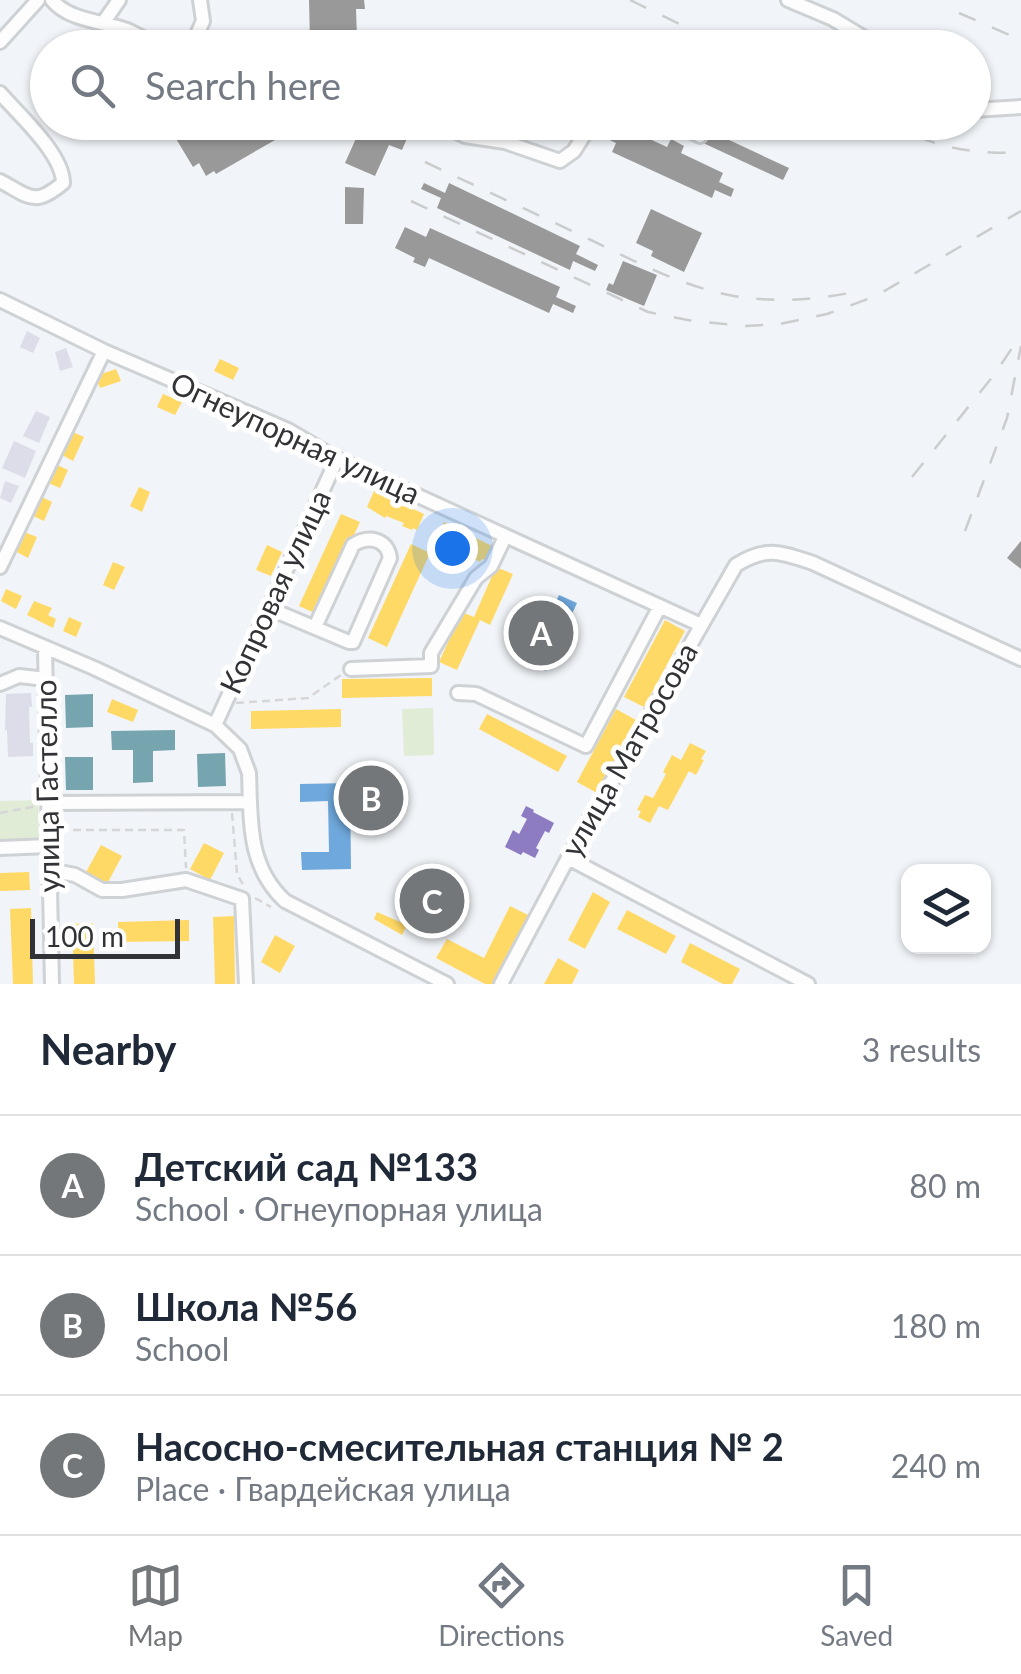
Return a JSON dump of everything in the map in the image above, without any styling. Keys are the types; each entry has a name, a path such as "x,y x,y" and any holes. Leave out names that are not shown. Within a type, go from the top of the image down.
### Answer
{"street":[{"path":"0,42 38,0"},
{"path":"52,0 79,17 126,30"},
{"path":"103,23 120,0"},
{"path":"200,0 204,21 200,30"},
{"path":"788,0 852,30"},
{"path":"0,93 30,124"},
{"path":"991,109 1021,107"},
{"path":"0,182 30,198 46,197 63,183 63,170 41,140"},
{"path":"492,140 560,161 574,151 579,140"},
{"name":"Огнеупорная улица","path":"0,300 104,351 288,430 336,459 701,625"},
{"path":"0,567 104,351"},
{"name":"Копровая улица","path":"214,725 336,459"},
{"path":"351,669 431,666 431,653 476,578 491,566 504,537"},
{"path":"268,608 315,628 348,642 356,639 390,558 382,542 371,538 354,545 315,628"},
{"name":"улица Матросова","path":"501,984 701,625 736,566 756,553 788,555 813,563 1021,659"},
{"path":"458,693 476,694 586,746 660,606"},
{"path":"0,628 214,725 240,749 246,761 257,862 273,890 285,901 447,984"},
{"name":"улица Гастелло","path":"45,649 52,984"},
{"path":"0,684 19,676 46,678"},
{"path":"48,803 250,802"},
{"path":"0,848 49,846"},
{"path":"568,858 808,984"},
{"path":"50,870 75,875 102,890 186,880 242,898 246,984"}],"path":[{"path":"225,703 308,698 351,669"},
{"path":"232,802 238,874 248,894 271,907"},
{"path":"0,813 48,803"},
{"path":"58,830 184,830 186,880"}],"green space":[{"path":"433,708 434,755 404,756 402,709"},
{"path":"38,800 39,840 0,841 0,801"}],"building: Homes":[{"path":"220,359 239,368 233,380 214,371"},
{"path":"116,369 121,381 100,388 95,376"},
{"path":"163,394 182,402 175,415 157,407"},
{"path":"70,431 84,437 73,461 60,454"},
{"path":"55,464 68,470 60,488 46,482"},
{"path":"139,487 150,492 142,512 130,506"},
{"path":"374,491 424,514 417,530 367,507"},
{"path":"40,496 52,502 44,521 31,515"},
{"path":"341,514 360,522 317,614 299,606"},
{"path":"444,522 494,547 487,561 480,562 437,538"},
{"path":"24,532 37,537 28,558 15,551"},
{"path":"411,544 430,553 387,647 368,638"},
{"path":"267,545 282,552 271,576 256,570"},
{"path":"113,562 125,567 114,590 103,585"},
{"path":"496,567 513,574 490,625 480,620 457,670 439,662 462,612 474,617"},
{"path":"6,589 22,596 16,609 1,601"},
{"path":"34,601 52,608 48,615 56,619 53,628 27,615"},
{"path":"69,617 82,623 76,637 63,631"},
{"path":"665,620 685,631 644,707 624,697"},
{"path":"432,678 432,696 342,698 342,679"},
{"path":"112,699 138,710 133,722 107,712"},
{"path":"341,709 341,727 251,729 251,711"},
{"path":"616,709 636,720 597,793 577,782"},
{"path":"487,714 567,756 558,772 479,729"},
{"path":"690,743 706,751 696,775 689,771 668,810 659,806 650,823 638,817 641,811 637,810 645,795 653,798 672,755 681,760"},
{"path":"204,843 224,853 210,880 190,869"},
{"path":"101,845 122,856 107,884 86,872"},
{"path":"29,872 30,890 0,891 0,873"},
{"path":"593,892 610,902 585,949 568,940"},
{"path":"510,906 530,916 494,984 485,984 436,958 447,939 484,958"},
{"path":"31,908 33,984 13,984 10,909"},
{"path":"627,910 676,936 666,954 617,929"},
{"path":"377,912 407,925 402,935 374,919"},
{"path":"234,916 235,984 215,984 213,917"},
{"path":"189,920 189,941 118,942 118,922"},
{"path":"93,923 95,984 74,984 72,924"},
{"path":"275,935 295,946 280,973 261,962"},
{"path":"690,943 740,969 732,984 723,984 681,962"},
{"path":"558,958 579,970 572,984 544,984"}],"building: Offices":[{"path":"526,806 554,823 549,833 545,831 535,858 505,847 513,830 519,834 527,819 521,816"}],"building: Schools":[{"path":"559,595 577,603 565,629 570,631 562,649 557,647 546,671 528,663"},
{"path":"350,783 351,869 302,870 301,852 329,852 328,801 300,802 300,784"}],"building: Public":[{"path":"93,694 93,727 66,728 65,695"},
{"path":"175,730 175,750 153,751 153,782 133,783 133,750 112,750 111,731"},
{"path":"225,753 226,786 198,787 197,754"},
{"path":"65,757 93,757 93,790 66,790"}],"building: Industry":[{"path":"309,0 364,0 365,9 356,9 357,30 310,30"},
{"path":"177,140 275,140 216,174 214,171 206,176 199,163 193,167"},
{"path":"355,140 406,140 402,150 389,145 375,176 345,163"},
{"path":"610,140 652,140 667,147 673,140 684,146 681,153 723,173 719,182 734,189 731,197 715,190 712,198 612,152 616,143"},
{"path":"729,140 789,168 783,180 701,142"},
{"path":"424,183 445,193 449,183 580,246 576,254 598,265 595,271 573,261 570,270 437,208 441,198 421,189"},
{"path":"345,187 364,188 363,224 345,224"},
{"path":"651,209 702,233 684,272 651,256 653,251 636,243"},
{"path":"405,227 426,237 430,228 560,287 556,297 576,306 573,313 553,304 549,313 429,258 425,267 413,262 415,258 395,248"},
{"path":"623,261 657,275 644,306 606,290 609,283 613,285"},
{"path":"1021,541 1021,569 1007,558"}],"building: Other":[{"path":"27,331 40,338 33,353 20,347"},
{"path":"66,348 73,367 60,371 55,352"},
{"path":"36,411 50,417 39,443 23,436"},
{"path":"14,441 36,451 25,478 2,468"},
{"path":"5,481 19,486 11,503 0,498"},
{"path":"31,693 33,756 8,757 6,694"}],"railway":[{"path":"630,0 692,30"},
{"path":"959,13 1021,40"},
{"path":"927,140 982,152 1021,153"},
{"path":"425,162 697,287 734,296 782,300 863,290"},
{"path":"411,201 648,312 746,326 780,324 827,314 876,296 1021,211"},
{"path":"912,477 1018,339"},
{"path":"965,531 1007,418 1021,346"}],"place":[{"name":"Детский сад №133","path":"541,633"},
{"name":"Школа №56","path":"371,798"},
{"name":"Насосно-смесительная станция № 2","path":"432,901"}]}
